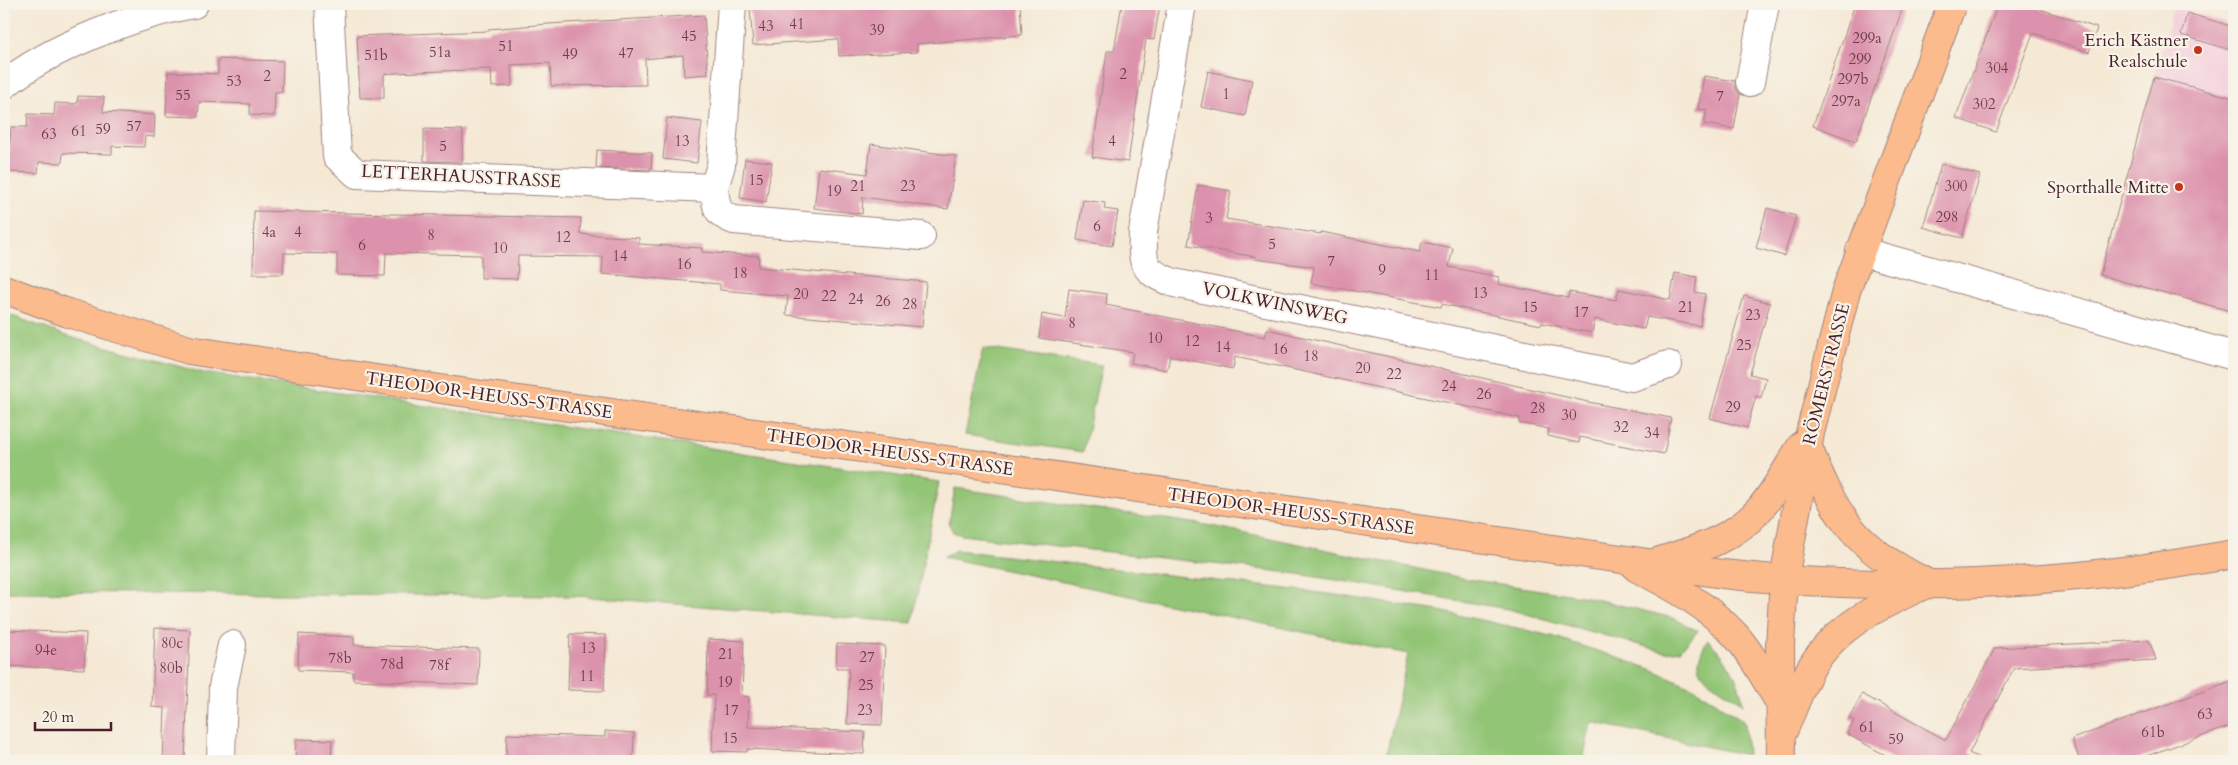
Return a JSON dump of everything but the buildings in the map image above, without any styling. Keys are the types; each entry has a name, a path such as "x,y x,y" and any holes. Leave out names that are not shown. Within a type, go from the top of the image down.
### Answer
{"main road":[{"name":"RÖMERSTRASSE","path":"1781,749 1779,701 1780,638 1784,579 1808,439 1846,291 1952,4"},
{"name":"THEODOR-HEUSS-STRASSE","path":"4,290 68,313 189,350 447,390 940,459 1622,561 1784,579 1840,583 1928,584 2050,579 2169,565 2234,554"},
{"path":"1650,564 1715,542 1746,523 1760,509 1808,439"},
{"path":"1808,439 1828,496 1856,536 1878,556 1928,584"},
{"path":"1622,561 1674,589 1720,620 1749,653 1779,701"},
{"path":"1781,749 1799,692 1813,665 1835,638 1864,616 1928,584"}],"street":[{"path":"4,85 18,73 91,35 172,8 194,4"},
{"name":"LETTERHAUSSTRASSE","path":"329,4 337,156 357,174 714,188"},
{"path":"732,4 721,165 714,188 717,207 723,217 734,220 921,236"},
{"name":"VOLKWINSWEG","path":"1182,4 1143,232 1145,264 1154,276 1174,283 1632,377 1668,365"},
{"path":"1750,82 1765,4"},
{"path":"1860,251 2234,356"},
{"path":"221,761 223,686 232,645"}],"shaded area":[{"name":"Erich Kästner Realschule","path":"2173,8 2234,24 2234,98 2154,77"}],"green space":[{"path":"4,313 70,337 204,373 939,482 912,623 576,596 4,592"},
{"path":"983,348 1102,365 1083,452 965,435"},
{"path":"955,488 1212,526 1467,579 1587,597 1673,618 1698,631 1680,650 1665,652 1508,609 1355,583 1291,573 961,535 953,532 949,524"},
{"path":"956,550 1329,594 1439,611 1555,637 1651,669 1694,688 1741,719 1745,724 1747,755 1591,722 1583,761 1385,761 1408,654 943,557"},
{"path":"1708,640 1731,669 1739,686 1743,704 1706,678 1701,672 1699,663 1701,653"}],"place":[{"name":"Erich Kästner Realschule","path":"2198,50"},
{"name":"Sporthalle Mitte","path":"2179,187"}]}
